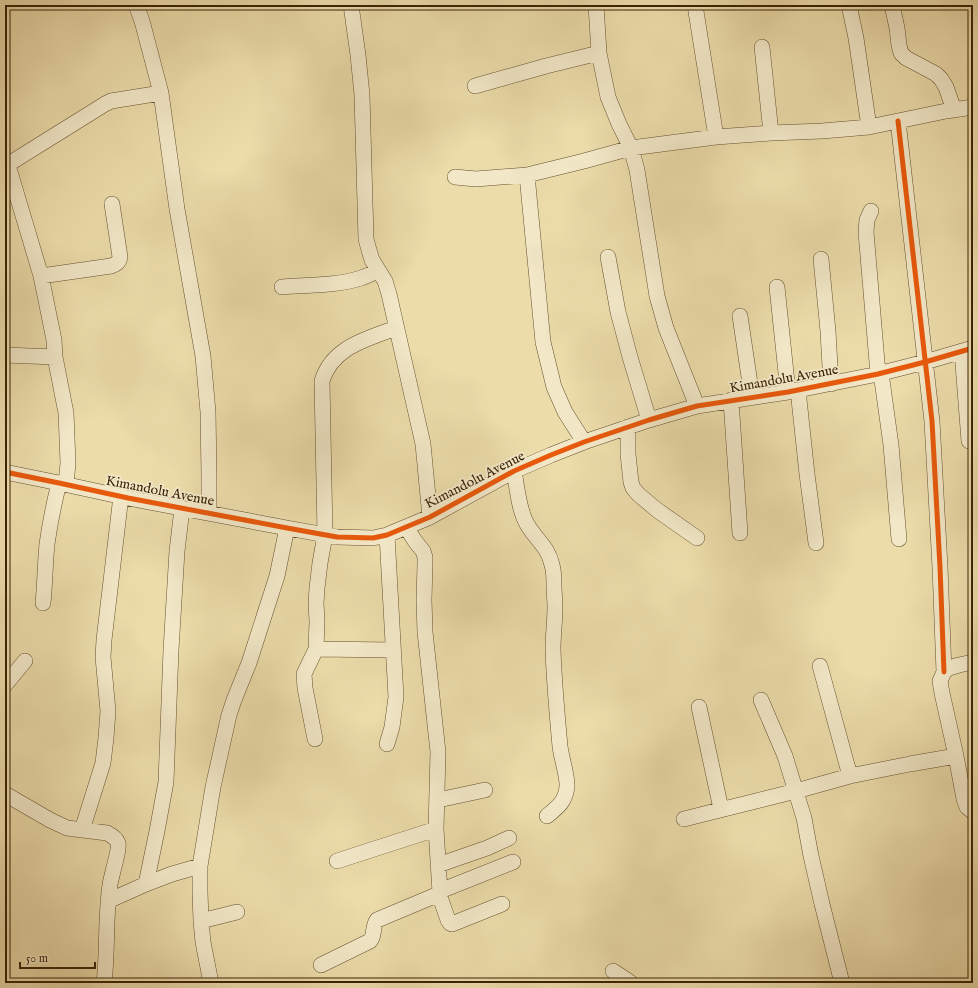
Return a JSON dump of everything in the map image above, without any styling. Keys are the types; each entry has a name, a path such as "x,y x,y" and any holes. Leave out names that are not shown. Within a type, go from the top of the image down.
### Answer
{"street":[{"path":"136,5 142,21 161,93 178,215 203,356 208,412 210,475 209,513"},
{"path":"351,5 362,95 366,239 372,260 385,282 389,294 418,417 423,444 430,517"},
{"path":"596,5 599,53 608,97 619,124 632,148 660,308 666,328 697,406"},
{"path":"695,5 716,136"},
{"path":"849,5 856,38 869,127"},
{"path":"892,5 897,28 898,45 901,53 906,58 936,74 941,79 954,110"},
{"path":"762,47 771,132"},
{"path":"475,86 599,53"},
{"path":"43,603 47,545 53,508 63,484 68,463 66,413 55,357 54,340 41,276 7,168 111,101 161,93"},
{"path":"455,177 476,179 527,175 632,148 716,136 771,132 822,131 869,127 973,106"},
{"path":"898,121 932,421 944,672 940,681 965,804 973,812"},
{"path":"527,175 543,342 554,387 565,412 584,442"},
{"path":"41,276 117,264 120,258 112,204"},
{"path":"870,211 867,220 866,232 879,374 891,445 899,539"},
{"path":"608,257 618,312 649,420"},
{"path":"821,259 828,331 831,384"},
{"path":"282,287 344,282 362,278 378,271"},
{"path":"777,287 807,474 816,543"},
{"path":"740,316 752,397"},
{"path":"315,739 304,674 316,649 317,588 325,535 322,381 325,373 335,358 345,350 361,341 396,328"},
{"path":"968,349 969,441"},
{"name":"Kimandolu Avenue","path":"5,472 182,509 325,535 337,537 373,538 386,535 430,517 514,471 584,442 649,420 697,406 793,391 879,374 968,349"},
{"path":"5,355 55,357"},
{"path":"731,400 740,533"},
{"path":"628,427 628,454 633,488 657,510 697,538"},
{"path":"514,471 525,520 543,544 551,559 553,568 556,691 560,748 567,784 566,793 562,802 547,816"},
{"path":"82,830 103,763 108,711 103,657 104,640 121,496"},
{"path":"146,884 166,782 171,650 177,551 182,509"},
{"path":"406,527 425,556 425,632 438,752 438,800 436,829 439,892 448,920 452,924 502,904"},
{"path":"211,983 203,942 201,921 200,866 213,787 229,715 249,663 277,576 287,528"},
{"path":"386,535 396,697 392,726 387,744"},
{"path":"316,649 393,650"},
{"path":"5,685 25,661"},
{"path":"944,672 959,664 973,662"},
{"path":"820,666 850,776"},
{"path":"761,700 785,756 804,818 822,904 842,983"},
{"path":"699,707 721,809"},
{"path":"684,819 850,776 956,756"},
{"path":"438,800 485,790"},
{"path":"5,794 67,828 107,834 112,836 118,843 119,850 112,872 108,901 104,983"},
{"path":"337,861 436,829"},
{"path":"438,865 487,848 509,838"},
{"path":"321,965 370,941 372,938 374,925 377,920 439,892 513,862"},
{"path":"108,901 172,874 200,866"},
{"path":"201,921 237,912"},
{"path":"613,971 631,983"}],"cycle path":[{"path":"898,121 932,421 944,672"},
{"path":"5,472 128,498 337,537 373,538 387,535 430,517 514,471 551,455 649,420 697,406 788,392 878,374 973,348"}]}
